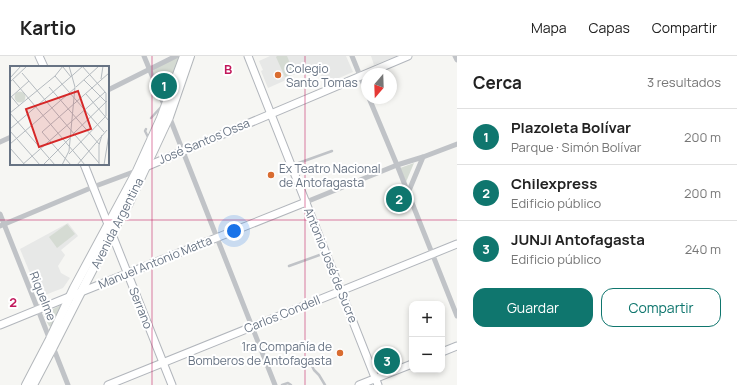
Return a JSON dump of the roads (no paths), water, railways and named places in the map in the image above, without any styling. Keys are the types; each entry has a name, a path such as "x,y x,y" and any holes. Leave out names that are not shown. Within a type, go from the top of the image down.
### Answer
{"main road":[{"name":"Avenida Argentina","path":"26,385 81,292 151,141 184,56"},
{"name":"Avenida Argentina","path":"33,385 70,296 110,230 129,203 169,117 190,56"}],"street":[{"path":"39,56 44,66"},
{"path":"144,56 275,385"},
{"path":"109,90 176,56"},
{"name":"Antonio José de Sucre","path":"248,56 377,382"},
{"path":"352,56 360,76"},
{"name":"José Santos Ossa","path":"2,225 93,187 137,171 408,56"},
{"path":"455,56 457,60"},
{"path":"372,104 457,316"},
{"path":"0,142 10,137"},
{"name":"Manuel Antonio Matta","path":"0,325 397,165 457,144"},
{"path":"408,193 422,157"},
{"name":"Serrano","path":"84,165 172,385"},
{"name":"Riquelme","path":"0,214 2,225 68,385"},
{"name":"Carlos Condell","path":"108,385 457,244"},
{"path":"445,351 457,346"},
{"path":"359,385 377,382 409,366"}],"lane":[{"path":"151,118 165,106"},
{"path":"146,129 145,131 151,141"},
{"path":"292,166 332,151"},
{"path":"289,266 326,252"},
{"path":"310,362 314,370 320,375 326,385"},
{"path":"282,385 288,383 291,385"}],"place":[{"name":"Colegio Santo Tomas","path":"278,75"},
{"name":"Plazoleta Bolívar","path":"164,86"},
{"name":"Ex Teatro Nacional de Antofagasta","path":"271,175"},
{"name":"Chilexpress","path":"399,199"},
{"name":"1ra Compañía de Bomberos de Antofagasta","path":"340,353"},
{"name":"JUNJI Antofagasta","path":"387,361"}]}
